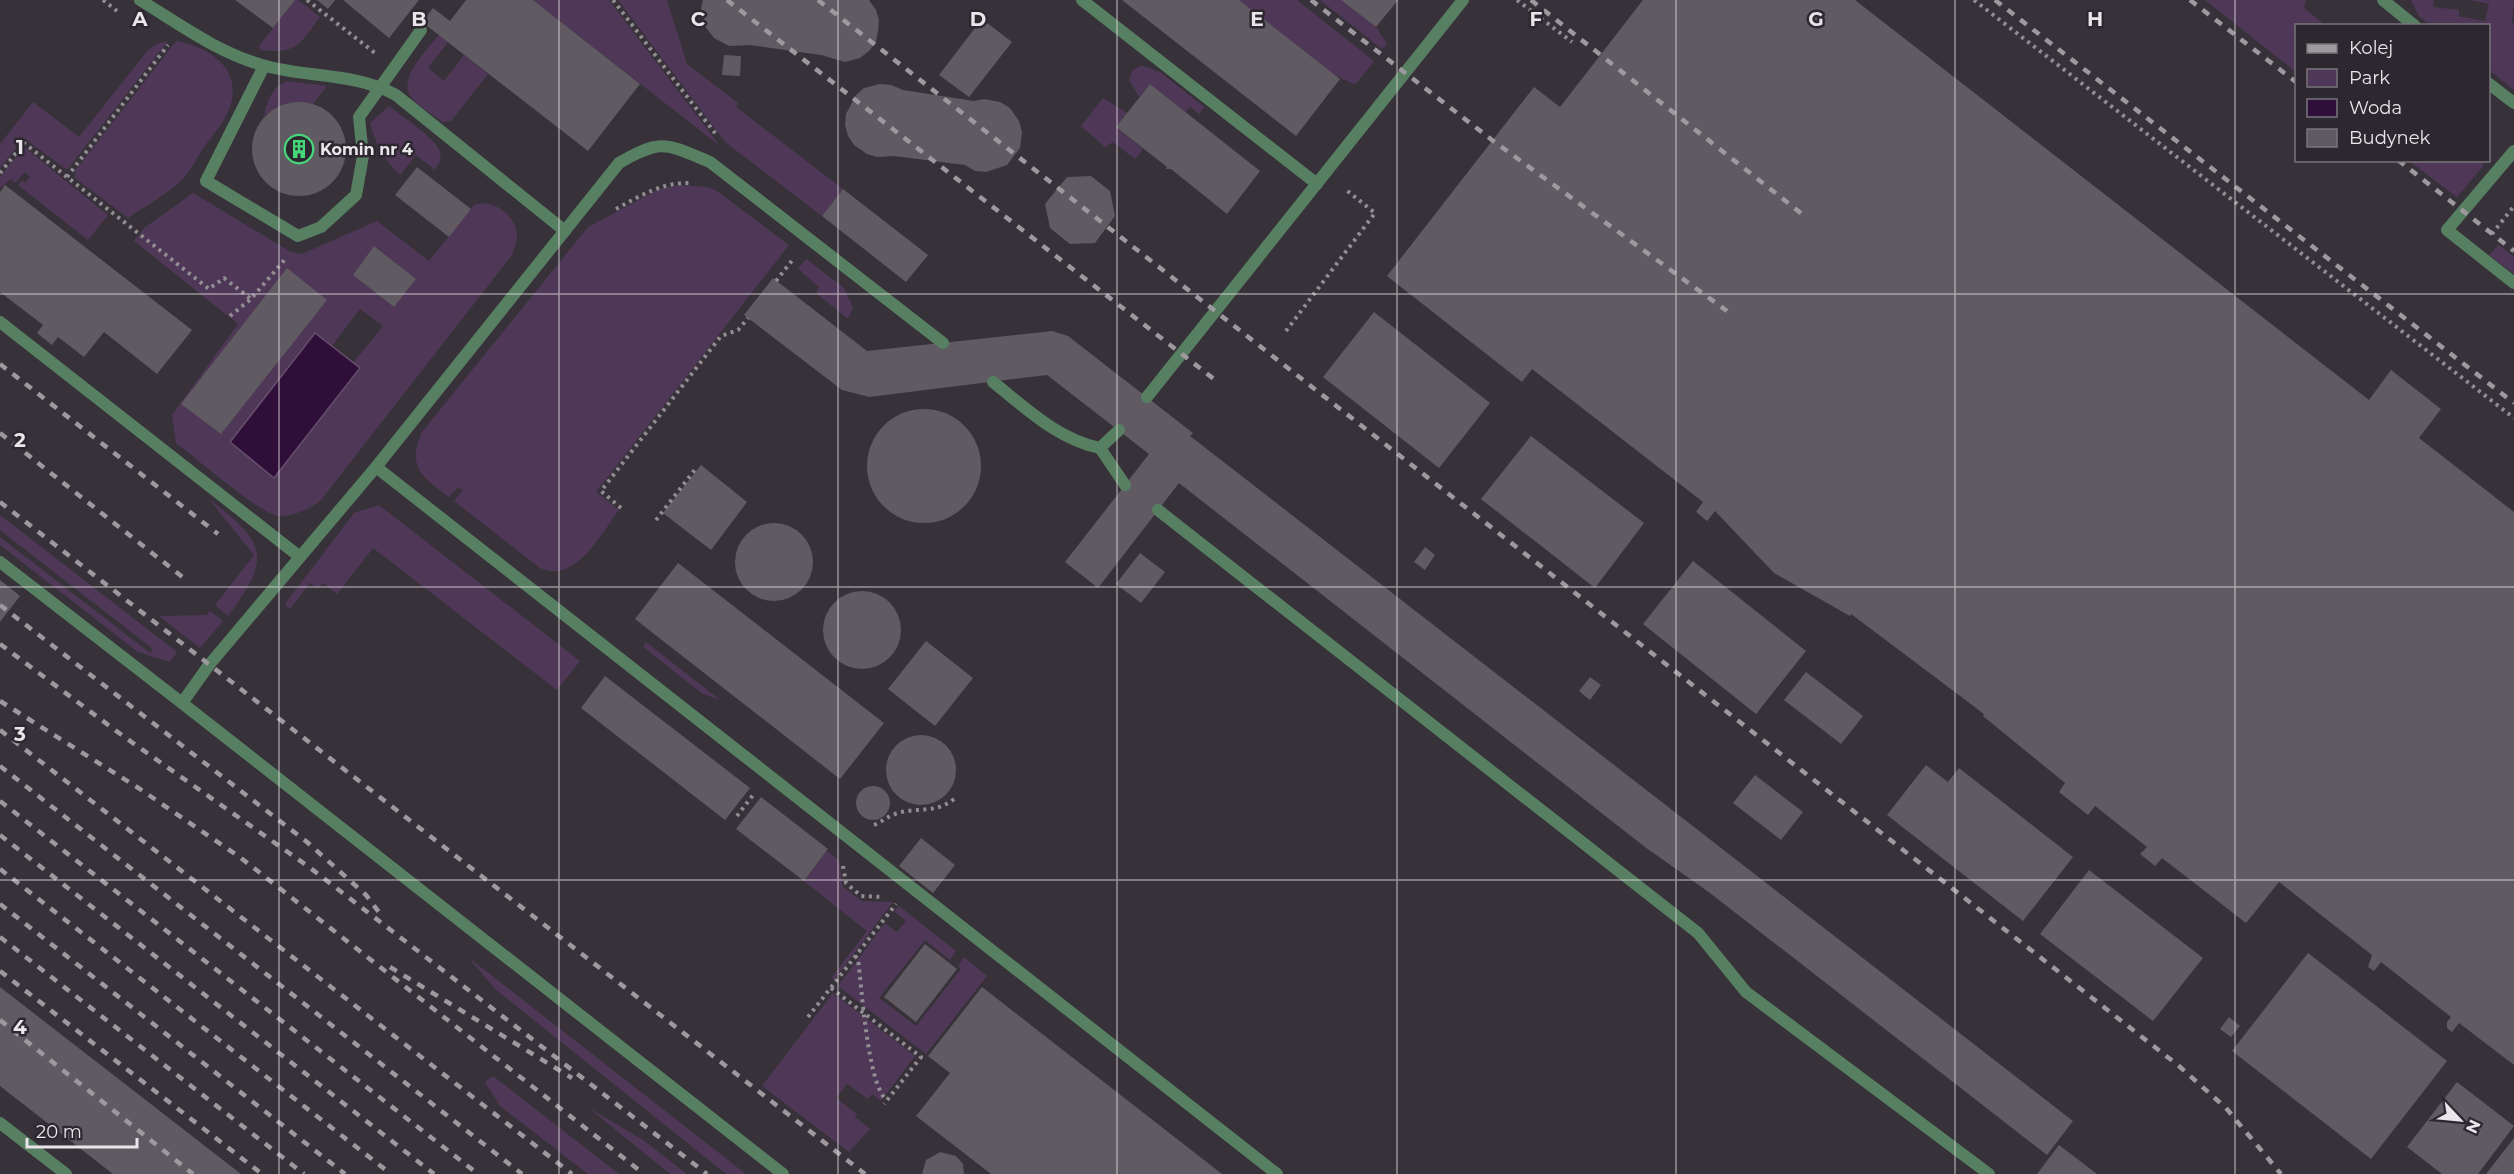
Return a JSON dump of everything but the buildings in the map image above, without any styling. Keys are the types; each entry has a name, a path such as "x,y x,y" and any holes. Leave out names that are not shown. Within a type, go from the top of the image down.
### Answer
{"lane":[{"path":"140,0 233,55 264,66 332,76 382,87 396,95 565,231"},
{"path":"1082,0 1317,184"},
{"path":"1147,397 1463,0"},
{"path":"2383,0 2413,24"},
{"path":"264,66 206,181 298,236 321,227 356,195 363,156 358,117 382,87 421,30"},
{"path":"2490,85 2514,104"},
{"path":"182,703 209,665 376,467 619,163 644,148 669,145 710,162 943,343"},
{"path":"2514,151 2447,230 2514,283"},
{"path":"0,322 300,557"},
{"path":"993,382 1059,434 1082,444 1100,448 1125,485"},
{"path":"1100,448 1119,430"},
{"path":"376,467 1277,1174"},
{"path":"1158,510 1698,933 1746,992 1989,1174"},
{"path":"0,562 783,1174"},
{"path":"0,1123 66,1174"}],"path":[{"path":"307,0 395,68"},
{"path":"613,0 724,146"},
{"path":"1518,0 1572,42"},
{"path":"1974,0 2514,418"},
{"path":"67,177 174,38"},
{"path":"0,173 24,143 209,289 224,278 251,299"},
{"path":"611,211 657,187 676,183 695,183"},
{"path":"1286,331 1375,213 1342,188"},
{"path":"2486,241 2514,206"},
{"path":"776,281 801,249"},
{"path":"230,316 251,299 291,252"},
{"path":"621,508 601,491 721,336 738,330 748,318"},
{"path":"656,520 698,467"},
{"path":"737,816 757,790"},
{"path":"863,825 875,825 894,814 944,807 954,799"},
{"path":"808,1017 898,901"},
{"path":"831,988 864,1013 921,1057 885,1102 879,1090 870,1053 864,1013 858,959 855,956"}],"green space":[{"path":"295,0 320,17 308,34 290,49 261,50 259,46"},
{"path":"533,0 609,0 720,146"},
{"path":"618,0 667,0 687,64 738,103 736,107 843,189 822,216 725,142"},
{"path":"1239,0 1297,0 1374,61 1356,84 1344,80 1314,60"},
{"path":"1320,0 1341,0 1376,27 1387,44 1382,49"},
{"path":"2205,0 2306,0 2304,8 2324,24 2295,24 2295,71"},
{"path":"2411,0 2434,0 2433,7 2459,10 2459,16 2485,21 2489,4 2470,0 2514,0 2512,22 2514,24 2514,90 2490,71 2490,24 2429,24 2419,16"},
{"path":"439,35 448,42 428,68 444,81 464,55 488,74 451,121 443,122 423,108 408,91 410,74"},
{"path":"168,41 67,170 24,138 0,168 0,144 33,102 79,137 148,50"},
{"path":"176,41 198,47 218,59 230,77 233,88 232,100 221,125 181,181 128,218 75,178 75,171"},
{"path":"1141,65 1160,72 1204,107 1199,114 1190,107 1186,112 1150,84 1139,97 1129,80 1132,71"},
{"path":"286,81 327,86 313,104 299,102 287,104 264,116 274,91"},
{"path":"1103,98 1127,113 1116,127 1143,149 1135,159 1113,142 1105,147 1081,126"},
{"path":"389,106 425,134 437,147 441,157 435,170 416,155 400,175 389,164 378,145 370,123"},
{"path":"24,147 108,215 88,240 18,185 22,181 25,183 30,177 25,172 15,183 11,179 0,188 0,177"},
{"path":"2410,162 2482,162 2483,166 2457,197"},
{"path":"680,185 708,187 717,191 789,245 596,492 619,510 595,544 576,563 565,569 553,571 540,568 454,501 463,490 458,487 449,497 425,477 417,463 416,455 422,432 588,227 659,189"},
{"path":"193,193 291,252 302,254 377,221 429,261 474,205 481,203 496,206 508,215 513,221 517,235 512,255 321,500 302,511 279,516 258,506 176,443 172,415 238,324 134,241 144,228","holes":["374,246 416,279 394,307 353,275","326,300 221,434 182,404","360,309 383,326 353,363 359,369 274,477 315,333 331,347"]},
{"path":"2499,245 2514,257 2514,274 2489,255"},
{"path":"806,259 843,287 853,307 849,317 847,318 816,293 819,287 798,269"},
{"path":"209,499 242,527 251,539 256,552 257,564 252,579 228,616 215,605 254,555"},
{"path":"379,505 580,661 557,690 373,548 337,594 323,583 318,589 310,583 290,609 285,604 354,513"},
{"path":"0,515 177,652 170,662 138,652 0,545 0,537 150,653 153,649 0,530"},
{"path":"210,611 223,621 200,648 159,616 207,615"},
{"path":"646,642 720,700 703,694 643,647"},
{"path":"827,851 839,860 843,887 862,901 893,902 834,980 832,977 867,931 804,881"},
{"path":"899,906 956,951 950,960 925,940 879,998 916,1026 961,969 958,966 964,957 987,976 926,1054 838,986 885,923 897,932 906,921 894,911"},
{"path":"468,957 746,1174 726,1174 495,989"},
{"path":"833,993 915,1056 881,1101 872,1094 868,1099 847,1084 836,1098 857,1114 855,1117 870,1129 849,1152 762,1086"},
{"path":"493,1076 619,1174 588,1174 500,1106 485,1082"},
{"path":"589,1108 643,1140 687,1174 670,1174"}],"water":[{"path":"315,333 360,368 274,478 230,442"}],"railway":[{"path":"727,0 1219,383"},
{"path":"818,0 2179,1066 2226,1108 2281,1174"},
{"path":"1311,0 1492,140 1727,311"},
{"path":"1531,0 1802,214"},
{"path":"1995,0 2514,403"},
{"path":"2190,0 2295,81"},
{"path":"2401,162 2514,251"},
{"path":"0,364 218,534"},
{"path":"0,433 185,579"},
{"path":"0,502 865,1174"},
{"path":"0,605 307,842 366,895 381,915"},
{"path":"0,644 123,736 309,867 707,1174"},
{"path":"0,701 140,789 241,858 644,1174"},
{"path":"0,730 572,1174"},
{"path":"0,766 522,1174"},
{"path":"0,801 478,1174"},
{"path":"0,835 434,1174"},
{"path":"0,869 391,1174"},
{"path":"0,904 345,1174"},
{"path":"0,937 304,1174"},
{"path":"390,967 572,1078"},
{"path":"0,971 262,1174"},
{"path":"0,1020 193,1174"}],"place":[{"name":"Komin nr 4","path":"299,149"}]}
